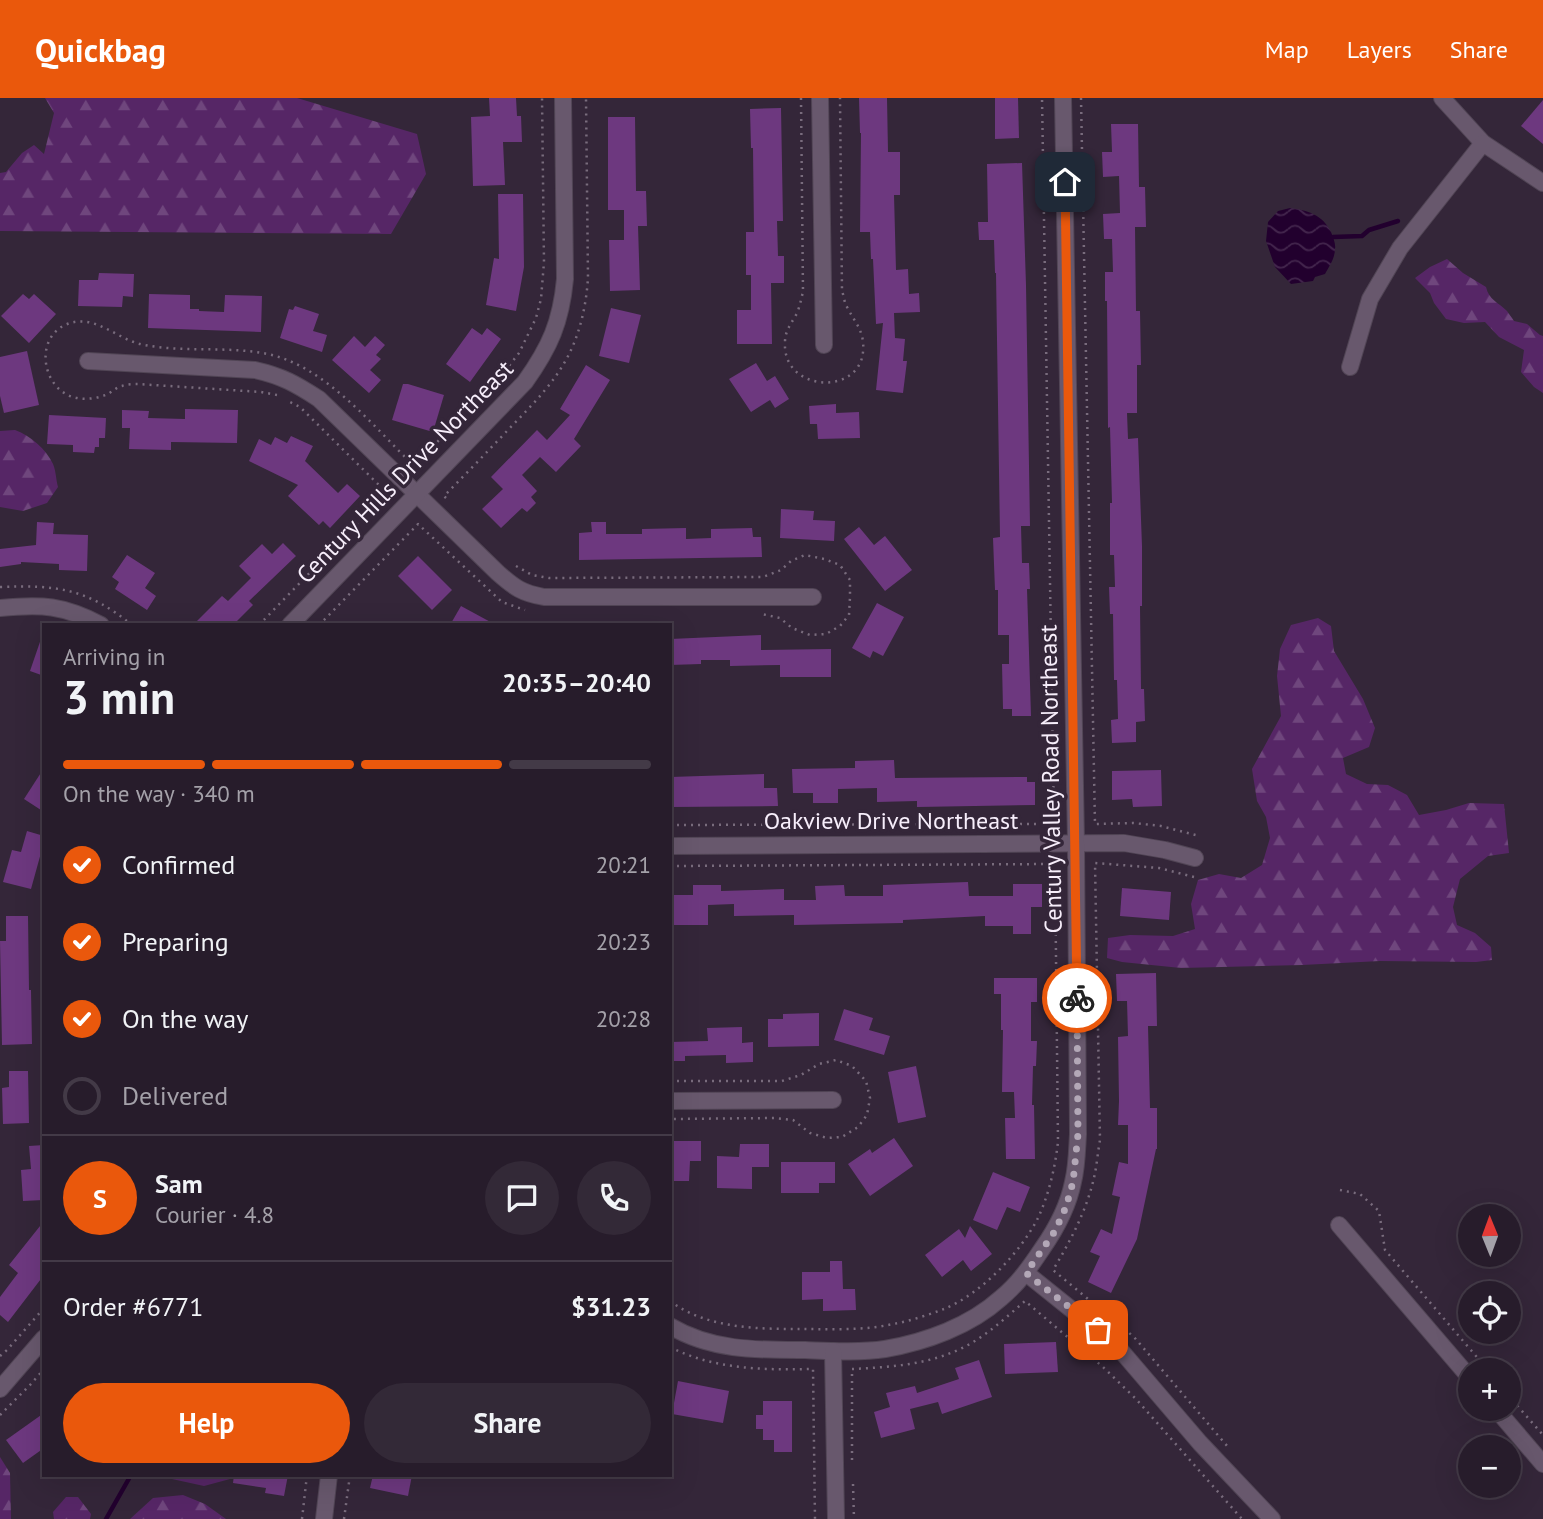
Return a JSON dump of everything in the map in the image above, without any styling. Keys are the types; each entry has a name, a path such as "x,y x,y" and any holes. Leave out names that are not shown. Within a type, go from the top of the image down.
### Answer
{"street":[{"name":"Century Hills Drive Northeast","path":"292,623 525,382 542,358 552,338 561,307 565,279 563,98"},
{"path":"820,98 824,345"},
{"name":"Century Valley Road Northeast","path":"672,1327 722,1346 752,1350 882,1349 934,1336 958,1326 1002,1298 1026,1273 1055,1231 1066,1207 1077,1159 1078,1121 1063,98"},
{"path":"1442,98 1483,143 1543,183"},
{"path":"1350,367 1370,299 1388,268 1400,248 1483,143"},
{"path":"88,361 255,370 277,375 298,385 319,399 498,573 526,593 544,597 813,597"},
{"path":"0,608 53,607 80,614 97,623"},
{"name":"Oakview Drive Northeast","path":"672,846 1124,843 1195,858"},
{"path":"672,1101 833,1100"},
{"path":"1339,1225 1458,1364"},
{"path":"1026,1273 1117,1346 1200,1443 1272,1519"},
{"path":"0,1389 42,1340"},
{"path":"833,1350 836,1519"},
{"path":"1506,1421 1543,1464"},
{"path":"324,1519 329,1477"}],"path":[{"path":"261,623 387,493 300,407 279,396 261,392 138,384 121,386 105,395 89,399 75,398 61,391 51,380 46,366 45,348 54,334 65,325 80,322 95,323 138,343 263,353 292,361 335,388 414,466 501,376 519,353 536,318 541,299 544,261 542,98"},
{"path":"672,825 1054,824 1042,98"},
{"path":"1081,98 1095,824 1133,823 1199,836"},
{"path":"321,623 418,524"},
{"path":"672,866 1055,863 1058,1142 1055,1165 1038,1219 1002,1268 983,1286 945,1309 892,1325 852,1329 756,1328 712,1320 672,1302"},
{"path":"1095,863 1159,868 1194,877"},
{"path":"1340,1190 1360,1194 1379,1211 1385,1250 1478,1358"},
{"path":"1025,1301 1103,1367 1136,1399 1242,1519"},
{"path":"0,1356 42,1310"},
{"path":"814,1369 815,1519"},
{"path":"852,1369 852,1465"},
{"path":"0,1415 42,1371"},
{"path":"1521,1410 1543,1435"},
{"path":"302,1519 307,1477"},
{"path":"344,1519 350,1477"},
{"path":"853,1479 854,1519"}],"green space":[{"path":"45,98 297,98 417,134 426,174 391,234 0,231 0,173 6,172 22,153 34,145 44,154 54,113"},
{"path":"1447,259 1486,287 1492,298 1514,321 1527,324 1543,336 1543,393 1521,372 1524,350 1499,337 1485,322 1464,323 1446,319 1430,293 1415,278"},
{"path":"15,430 32,439 50,458 58,487 47,503 23,511 0,507 0,431"},
{"path":"1318,618 1331,626 1334,651 1363,699 1375,728 1369,747 1343,758 1346,774 1367,784 1388,785 1407,795 1419,815 1469,803 1504,804 1509,853 1488,856 1460,879 1453,907 1457,925 1475,933 1491,947 1492,960 1181,968 1107,958 1108,938 1130,935 1173,936 1195,929 1191,904 1198,880 1219,874 1241,878 1262,865 1270,838 1266,817 1257,801 1252,769 1281,716 1277,676 1280,649 1291,625"},
{"path":"0,1457 10,1473 11,1519 0,1519"},
{"path":"168,1477 231,1477 204,1486"},
{"path":"183,1495 205,1504 226,1519 130,1519 153,1498"},
{"path":"66,1497 78,1497 91,1514 90,1519 54,1519 53,1512"}],"water":[{"path":"1290,208 1319,217 1328,226 1334,240 1335,252 1330,265 1325,274 1315,277 1313,281 1291,284 1275,267 1266,241 1268,222 1278,211"}],"building":[{"path":"489,98 516,98 517,116 521,116 522,142 503,142 505,185 473,186 471,117 490,116"},
{"path":"859,98 887,98 888,152 900,152 900,195 894,195 896,270 908,269 909,294 919,293 920,312 894,313 895,338 905,339 903,361 907,361 903,393 876,390 883,323 876,324 870,232 860,232"},
{"path":"995,98 1018,98 1019,138 995,139"},
{"path":"1543,100 1543,144 1521,126"},
{"path":"781,108 783,221 777,221 778,256 784,256 784,283 771,283 772,344 737,344 737,310 751,310 751,275 746,275 746,232 754,232 750,109"},
{"path":"608,117 635,117 636,191 646,191 647,226 638,226 640,290 610,291 609,240 624,240 624,210 608,210"},
{"path":"1111,124 1138,124 1139,187 1145,187 1146,227 1135,227 1136,311 1140,311 1141,365 1137,365 1137,413 1127,413 1128,439 1138,438 1142,546 1141,689 1144,689 1145,721 1136,722 1136,742 1112,743 1111,720 1118,719 1117,680 1114,680 1113,614 1110,614 1109,587 1115,587 1114,555 1110,555 1112,503 1105,272 1113,272 1112,239 1104,239 1103,214 1120,213 1119,176 1103,177 1102,152 1112,152"},
{"path":"1022,163 1030,526 1021,526 1022,563 1029,563 1030,589 1027,589 1031,716 1012,716 1012,709 1003,709 1002,664 1009,664 1009,635 998,635 998,590 995,590 993,538 1000,537 994,240 979,240 978,222 988,222 987,164"},
{"path":"498,194 523,194 524,267 516,311 486,305 494,258 499,259"},
{"path":"99,273 134,274 133,297 123,296 122,307 78,306 79,280 98,280"},
{"path":"23,294 29,299 34,294 56,314 29,343 1,316"},
{"path":"149,294 190,295 190,309 224,312 225,295 262,296 261,332 148,328"},
{"path":"295,306 319,314 313,331 327,335 322,352 280,338 289,309 293,310"},
{"path":"611,308 641,315 629,363 599,356"},
{"path":"472,328 482,335 487,328 501,339 470,382 446,364"},
{"path":"354,336 365,347 375,336 385,345 376,355 381,359 370,370 381,380 369,393 332,360"},
{"path":"27,351 39,405 4,413 0,396 0,357"},
{"path":"756,363 767,381 775,376 789,399 775,408 770,400 751,412 729,379"},
{"path":"586,365 610,380 574,439 581,446 556,472 540,457 522,475 537,491 531,497 536,503 527,512 522,508 501,528 482,509 503,489 491,477 537,430 547,440 570,415 560,409"},
{"path":"403,384 444,395 433,432 392,420"},
{"path":"836,404 836,413 859,412 860,438 818,439 817,424 810,424 809,406"},
{"path":"185,409 238,410 237,443 171,442 171,450 129,449 130,428 122,428 122,410 149,411 148,418 185,419"},
{"path":"49,415 106,418 105,438 99,438 99,447 95,447 94,453 73,452 73,445 47,444"},
{"path":"291,436 313,446 305,461 338,493 347,484 360,496 330,528 323,521 319,525 288,496 298,485 249,461 259,439 271,445 275,437 287,443"},
{"path":"781,509 814,511 813,520 835,521 834,541 780,538"},
{"path":"37,522 54,523 53,534 88,535 87,571 59,570 59,564 21,562 0,567 0,549 36,545"},
{"path":"591,522 606,522 606,534 642,534 642,529 686,528 686,539 711,538 711,529 752,528 753,537 761,537 762,557 579,560 579,533 592,532"},
{"path":"859,527 874,545 885,536 912,570 885,591 844,539"},
{"path":"283,543 296,556 249,601 253,605 235,623 195,623 222,596 228,601 251,578 239,566 262,544 272,554"},
{"path":"127,555 155,573 145,588 156,596 147,610 115,589 119,582 112,577"},
{"path":"418,556 452,590 432,610 398,576"},
{"path":"877,603 904,617 883,656 873,651 870,658 852,648"},
{"path":"461,606 492,623 451,623"},
{"path":"761,635 761,650 831,649 831,677 780,677 780,665 730,666 730,660 701,660 701,664 672,665 672,639"},
{"path":"42,636 42,675 30,671"},
{"path":"894,760 895,778 1027,777 1027,782 1035,782 1035,805 917,807 917,801 877,802 877,788 838,789 838,803 813,803 813,793 793,793 792,769 855,768 855,761"},
{"path":"1161,770 1162,806 1133,807 1132,799 1112,800 1112,771"},
{"path":"42,771 42,811 24,799"},
{"path":"764,774 764,788 777,788 778,806 672,807 672,777"},
{"path":"27,831 42,835 42,849 31,889 3,882 12,850 21,852"},
{"path":"968,882 969,896 1013,896 1013,884 1042,884 1042,907 1031,907 1031,934 1013,934 1013,926 985,926 985,916 903,920 903,923 794,925 794,915 734,916 734,904 708,905 708,925 672,925 672,895 693,895 693,885 721,885 721,891 784,889 784,900 816,900 815,886 844,885 845,896 883,896 883,885"},
{"path":"1122,888 1171,892 1169,920 1120,916"},
{"path":"6,916 28,916 32,1044 2,1045 0,941 6,941"},
{"path":"1156,973 1157,1026 1148,1026 1150,1108 1157,1108 1157,1149 1137,1239 1111,1293 1088,1282 1100,1256 1090,1252 1101,1229 1112,1234 1120,1197 1112,1195 1119,1162 1128,1164 1128,1125 1118,1125 1118,1037 1128,1036 1127,1001 1117,1001 1116,974"},
{"path":"994,978 1037,978 1037,1002 1031,1002 1031,1041 1037,1041 1032,1105 1035,1159 1006,1159 1005,1118 1015,1118 1014,1092 1002,1092 1001,994 994,994"},
{"path":"844,1009 873,1018 869,1030 890,1036 884,1055 834,1040"},
{"path":"819,1013 819,1046 768,1047 768,1019 783,1019 783,1014"},
{"path":"742,1027 742,1043 753,1042 753,1062 726,1063 726,1055 685,1056 685,1061 672,1061 672,1042 708,1041 707,1028"},
{"path":"916,1066 926,1117 898,1123 888,1072"},
{"path":"9,1071 28,1071 29,1123 3,1124 2,1088 9,1087"},
{"path":"894,1138 913,1166 870,1196 848,1164 870,1149 872,1153"},
{"path":"674,1141 701,1141 701,1161 690,1161 689,1181 672,1181"},
{"path":"740,1144 769,1144 769,1167 752,1167 752,1189 717,1188 717,1156 739,1157"},
{"path":"42,1145 42,1200 23,1201 21,1170 31,1169 29,1146"},
{"path":"781,1162 835,1162 835,1183 819,1183 819,1193 781,1193"},
{"path":"993,1172 1030,1187 1020,1212 1007,1207 997,1230 973,1220"},
{"path":"42,1224 42,1278 8,1322 0,1315 0,1297 18,1273 9,1265"},
{"path":"970,1226 992,1254 971,1271 963,1260 942,1277 925,1255 959,1229 965,1238"},
{"path":"830,1261 842,1261 843,1289 855,1289 856,1310 823,1311 823,1299 802,1300 802,1272 830,1272"},
{"path":"1056,1342 1058,1372 1005,1374 1004,1344"},
{"path":"979,1360 992,1397 942,1414 938,1402 910,1409 915,1429 881,1438 874,1412 890,1407 886,1393 915,1386 917,1393 959,1379 955,1368"},
{"path":"678,1381 729,1391 723,1423 672,1414"},
{"path":"763,1401 792,1401 792,1452 774,1452 774,1440 763,1440 763,1429 756,1429 756,1415 763,1415"},
{"path":"42,1414 42,1449 23,1463 6,1440"},
{"path":"234,1477 288,1477 284,1496 265,1493 266,1488 233,1483"},
{"path":"373,1477 412,1477 408,1496 370,1488"}],"waterway":[{"path":"1333,237 1362,236 1369,230 1398,221"},
{"path":"106,1519 130,1477"}],"way so far":[{"path":"1077,998 1078,1134 1073,1182 1055,1231 1026,1273 1098,1330"}],"route":[{"path":"1065,182 1077,998"}]}
